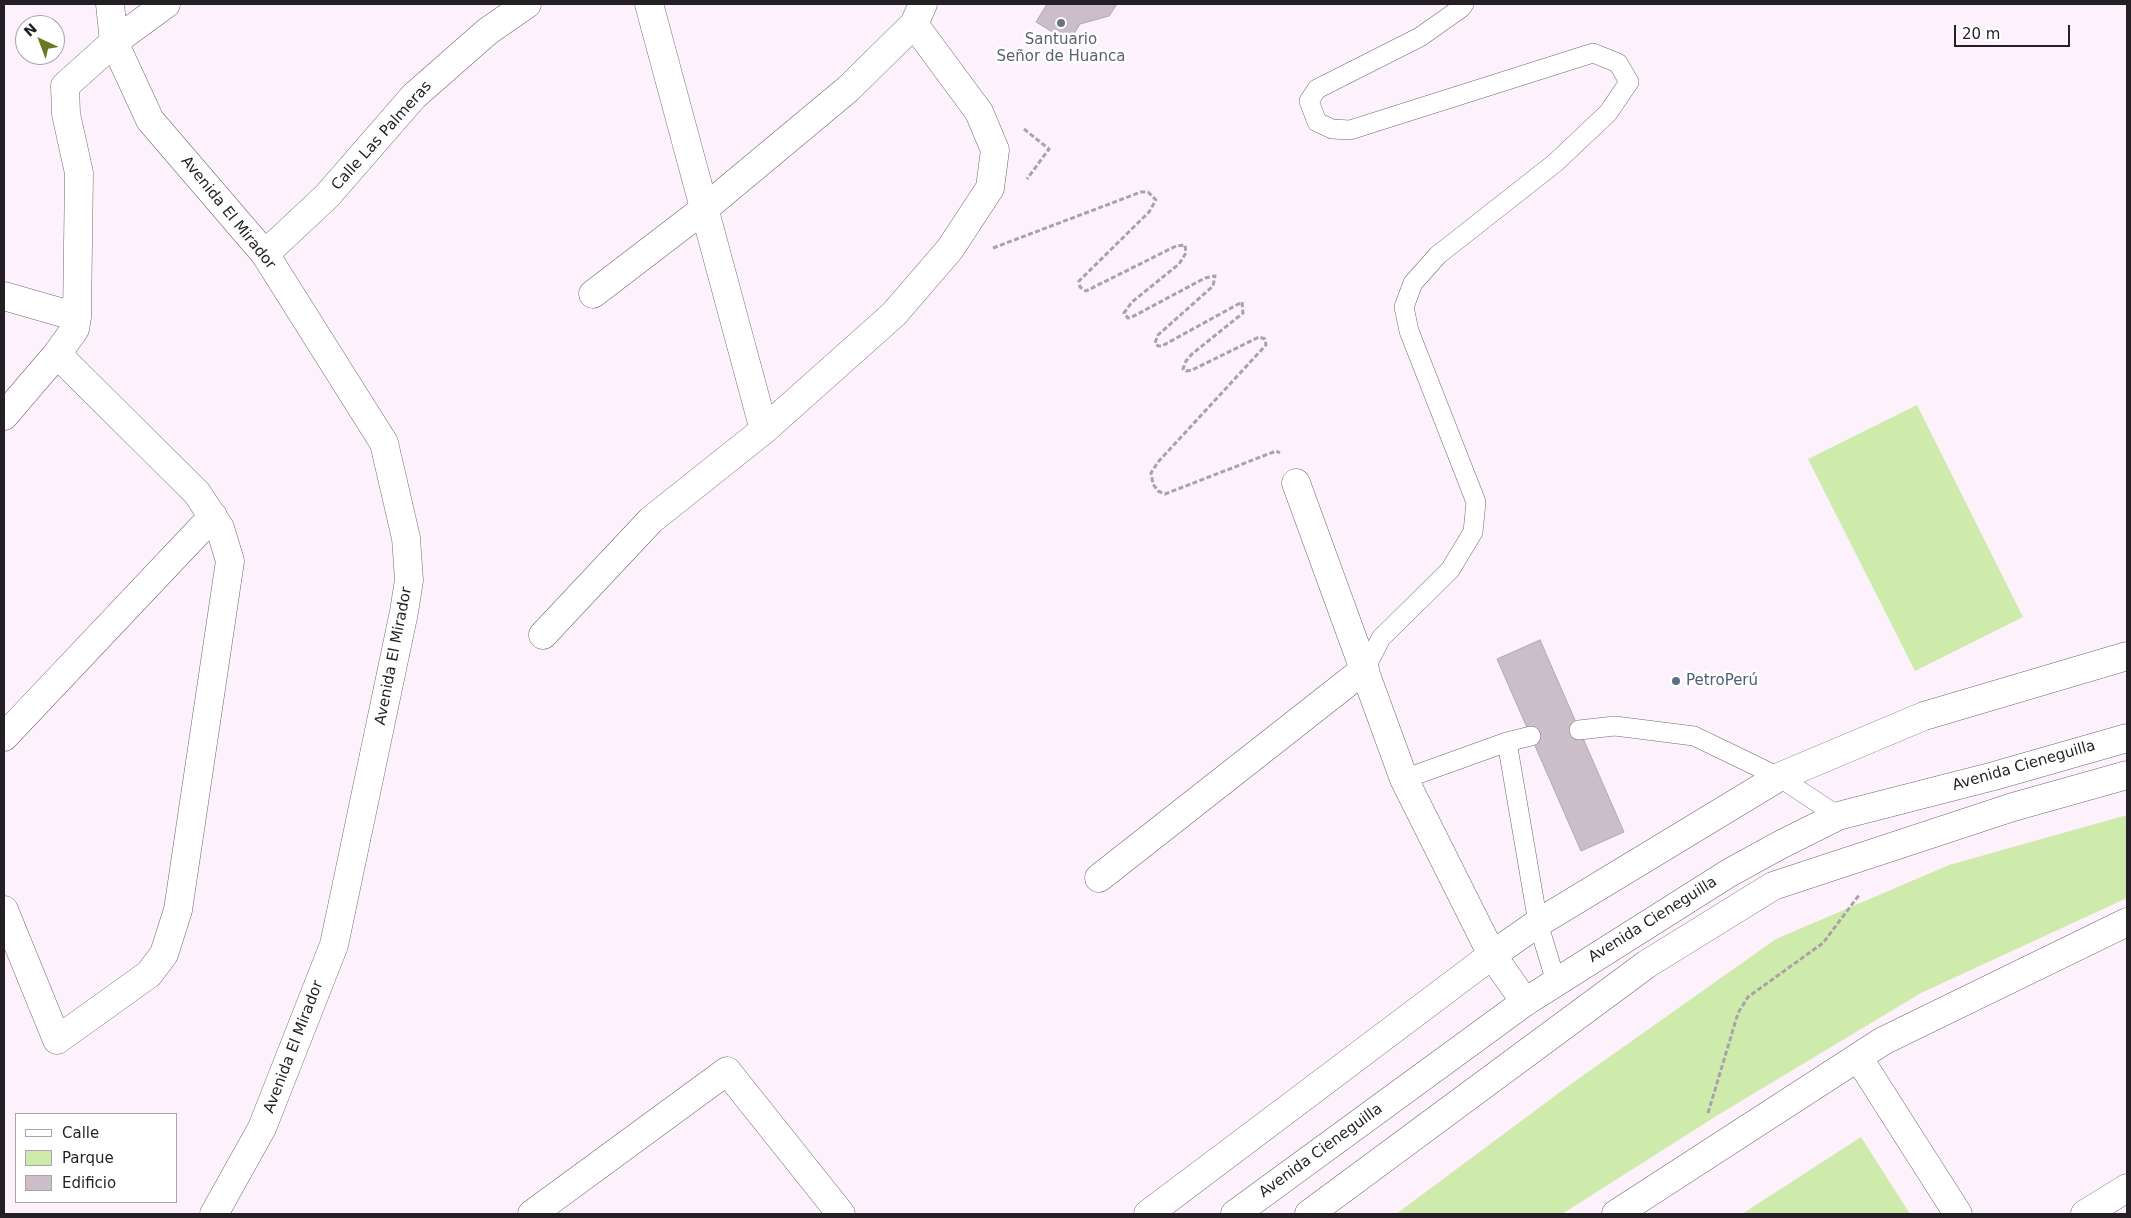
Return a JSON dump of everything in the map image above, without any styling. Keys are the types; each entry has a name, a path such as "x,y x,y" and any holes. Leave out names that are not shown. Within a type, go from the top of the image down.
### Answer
{"street":[{"name":"Avenida El Mirador","path":"110,4 114,42 150,120 265,254 384,443 406,538 409,580 402,622 334,945 262,1128 214,1214"},
{"path":"4,416 57,354 75,329 77,317 79,173 66,114 65,86 114,42 166,4"},
{"name":"Calle Las Palmeras","path":"265,254 327,196 414,96 488,31 527,4"},
{"path":"649,4 764,430"},
{"path":"543,635 651,520 764,430 894,314 950,250 990,188 995,150 979,112 919,14 848,89 704,208 593,294"},
{"path":"4,296 77,317"},
{"path":"4,910 57,1040 149,974 164,954 178,910 230,561 220,528 197,493 57,354"},
{"path":"1296,483 1404,779 1492,955 1525,1002"},
{"path":"4,737 213,516"},
{"path":"1148,1214 1492,955 1538,923 1779,777 1924,716 2127,656"},
{"path":"1099,878 1364,669"},
{"name":"Avenida Cieneguilla","path":"1235,1214 1525,1002 1729,872 1838,816 1994,776 2127,738"},
{"path":"1309,1214 1646,964 1772,886 2014,807 2127,775"},
{"path":"1616,1214 1883,1041 2127,922"},
{"path":"1858,1057 1958,1214"},
{"path":"532,1214 727,1071 841,1214"},
{"path":"2085,1214 2127,1188"}],"lane":[{"path":"1364,669 1381,638 1450,570 1473,532 1476,502 1409,331 1404,307 1413,283 1438,256 1555,163 1608,112 1629,82 1618,63 1593,54 1350,130 1332,129 1317,122 1309,102 1317,89 1420,37 1464,4"},
{"path":"1579,730 1615,726 1694,736 1779,777 1838,816"},
{"path":"1404,779 1507,742 1530,736"},
{"path":"1507,742 1538,923 1556,982"}],"path":[{"path":"1018,124 1049,149 1027,180"},
{"path":"986,248 992,248 1141,192 1148,192 1156,200 1149,212 1079,281 1080,287 1086,291 1176,246 1185,245 1186,253 1179,264 1132,302 1124,314 1128,318 1132,318 1206,278 1215,276 1213,286 1158,335 1155,343 1158,346 1162,346 1242,302 1243,313 1192,354 1186,361 1183,369 1186,371 1192,370 1259,337 1265,339 1266,345 1158,462 1151,474 1153,484 1158,491 1165,494 1276,451 1285,457 1296,483"},
{"path":"1692,1165 1738,1013 1748,997 1824,943 1862,890 1859,858"}],"green space":[{"path":"1917,405 2023,617 1915,671 1808,459"},
{"path":"2127,815 2127,898 1921,993 1718,1115 1562,1214 1396,1214 1571,1084 1776,939 1949,865"},
{"path":"1861,1137 1910,1214 1742,1214"}],"building":[{"name":"Santuario Señor de Huanca","path":"1047,4 1117,4 1109,16 1080,24 1069,42 1036,22"},
{"path":"1540,640 1624,832 1581,851 1497,659"}],"place":[{"name":"Santuario Señor de Huanca","path":"1061,23"},
{"name":"PetroPerú","path":"1676,681"}]}
